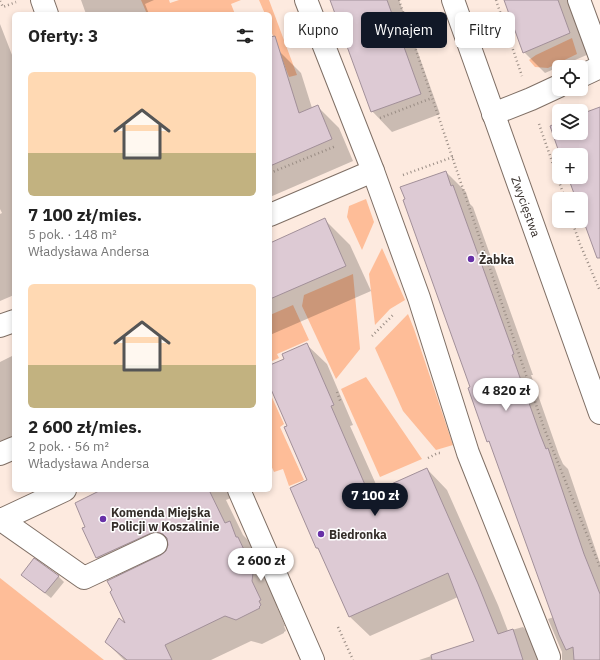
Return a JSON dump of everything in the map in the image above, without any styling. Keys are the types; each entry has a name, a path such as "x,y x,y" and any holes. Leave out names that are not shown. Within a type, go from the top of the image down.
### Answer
{"street":[{"path":"42,0 46,12"},
{"path":"306,0 376,178 419,298 468,453 549,657"},
{"name":"Zwycięstwa","path":"453,0 600,413"},
{"path":"579,0 600,57"},
{"path":"588,73 600,67"},
{"path":"493,114 552,89"},
{"path":"272,214 376,178"},
{"path":"0,326 12,322"},
{"path":"0,454 12,449"},
{"path":"1,519 61,492"},
{"path":"240,492 313,660"},
{"path":"1,519 84,578 156,544"}],"path":[{"path":"0,1 3,7 21,0"},
{"path":"399,0 544,428 600,567"},
{"path":"376,178 453,157"},
{"path":"574,228 600,291"},
{"path":"372,336 394,314"},
{"path":"337,392 341,403"},
{"path":"338,627 353,660"}],"shaded area":[{"path":"141,0 169,0 170,3 179,0 241,0 231,4 234,12 146,12"},
{"path":"259,0 269,0 284,40 284,48 287,48 297,75 289,77 272,33 272,12 264,12"},
{"path":"572,38 577,54 565,60 552,60 552,66 548,68 535,67 529,60 536,55"},
{"path":"366,199 374,222 362,250 347,217 349,206"},
{"path":"382,248 405,300 390,309 375,325 369,274"},
{"path":"353,274 360,349 336,379 302,306 304,295"},
{"path":"293,305 309,340 277,354 279,358 272,361 272,314"},
{"path":"408,314 453,445 436,450 403,411 375,348"},
{"path":"366,377 422,459 380,477 341,389"},
{"path":"272,397 284,424 280,427 304,480 289,486 283,469 274,472 272,468"},
{"path":"0,578 104,660 0,660"}],"building":[{"path":"330,0 387,0 391,12 361,12 361,48 404,48 421,94 371,112 348,48 353,48 353,12 334,12"},
{"path":"504,0 558,0 570,33 523,53 515,31 515,12 508,12"},
{"path":"275,36 299,113 318,105 332,139 272,165 272,37"},
{"path":"600,107 600,258 597,258 586,228 588,228 588,192 573,192 571,184 588,184 588,148 558,148 555,140 588,140 588,111"},
{"path":"446,171 451,186 453,185 514,354 512,355 540,434 546,449 548,448 584,554 600,594 600,660 574,660 573,647 566,650 559,635 489,441 487,442 468,388 470,387 403,200 405,199 400,187"},
{"path":"325,218 346,266 272,298 272,242"},
{"path":"307,343 334,405 331,406 369,494 427,468 478,584 498,634 513,629 523,660 432,660 431,655 474,641 448,573 349,617 318,548 316,548 290,488 307,480 284,427 287,426 272,392 272,364 284,359 282,354"},
{"path":"97,492 210,492 225,523 230,521 236,537 238,537 247,556 246,557 253,573 252,581 261,600 259,601 261,605 259,607 260,608 236,620 225,616 165,645 172,660 127,660 105,642 119,618 125,623 110,592 112,590 107,581 161,555 166,551 168,545 167,538 163,534 157,532 151,533 96,558 82,528 85,527 75,503"},
{"path":"34,558 59,576 45,593 21,575"}],"place":[{"name":"Żabka","path":"471,259"},
{"name":"Komenda Miejska Policji w Koszalinie","path":"103,519"},
{"name":"Biedronka","path":"321,534"}]}
